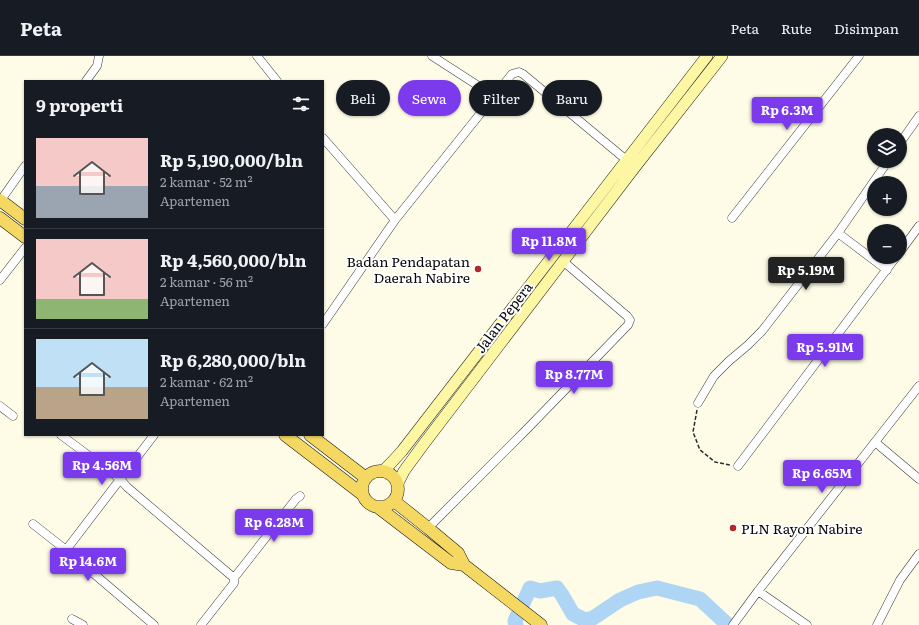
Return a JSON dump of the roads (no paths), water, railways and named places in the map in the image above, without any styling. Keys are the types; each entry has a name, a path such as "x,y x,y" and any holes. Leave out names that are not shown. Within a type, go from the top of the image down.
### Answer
{"main road":[{"name":"Jalan Pepera","path":"398,483 423,445 564,262 707,56"},
{"name":"Jalan Pepera","path":"383,471 402,451 505,318 722,56"},
{"path":"0,200 24,218"},
{"path":"0,218 24,236"},
{"path":"505,318 515,325"},
{"path":"286,436 362,494 369,504 379,508 451,563 464,565"},
{"path":"311,436 366,478"},
{"path":"362,494 363,481 370,473 383,471 394,477 398,483 399,490 397,496 394,502 386,507 379,508"},
{"path":"394,502 458,553 464,565 537,621"}],"street":[{"path":"87,80 97,66 99,56"},
{"path":"257,56 276,80"},
{"path":"432,56 469,80"},
{"path":"732,218 859,56"},
{"path":"507,80 512,74 519,72 532,80"},
{"path":"534,82 631,164"},
{"path":"324,323 395,220 478,116"},
{"path":"907,134 919,116"},
{"path":"324,139 395,220"},
{"path":"0,200 24,167"},
{"path":"698,404 714,376 728,361 762,332 838,233 883,168"},
{"path":"907,243 918,229"},
{"path":"838,233 887,270"},
{"path":"0,280 24,249"},
{"path":"428,528 628,325 630,320 627,316 564,262"},
{"path":"738,466 891,264"},
{"path":"733,625 919,386"},
{"path":"0,406 12,416"},
{"path":"62,436 120,479 127,487 234,578"},
{"path":"66,550 153,436"},
{"path":"875,442 919,479"},
{"path":"201,625 234,583 234,578 296,499 300,496"},
{"path":"33,524 154,625"},
{"path":"877,625 900,580 919,554"},
{"path":"758,591 807,625"},
{"path":"72,619 83,625"}],"waterway":[{"path":"516,625 515,621 530,588 540,591 557,588 573,614 585,620 593,618 620,600 638,592 657,588 700,599 728,625"}],"place":[{"name":"Badan Pendapatan Daerah Nabire","path":"478,269"},
{"name":"PLN Rayon Nabire","path":"733,528"}]}
